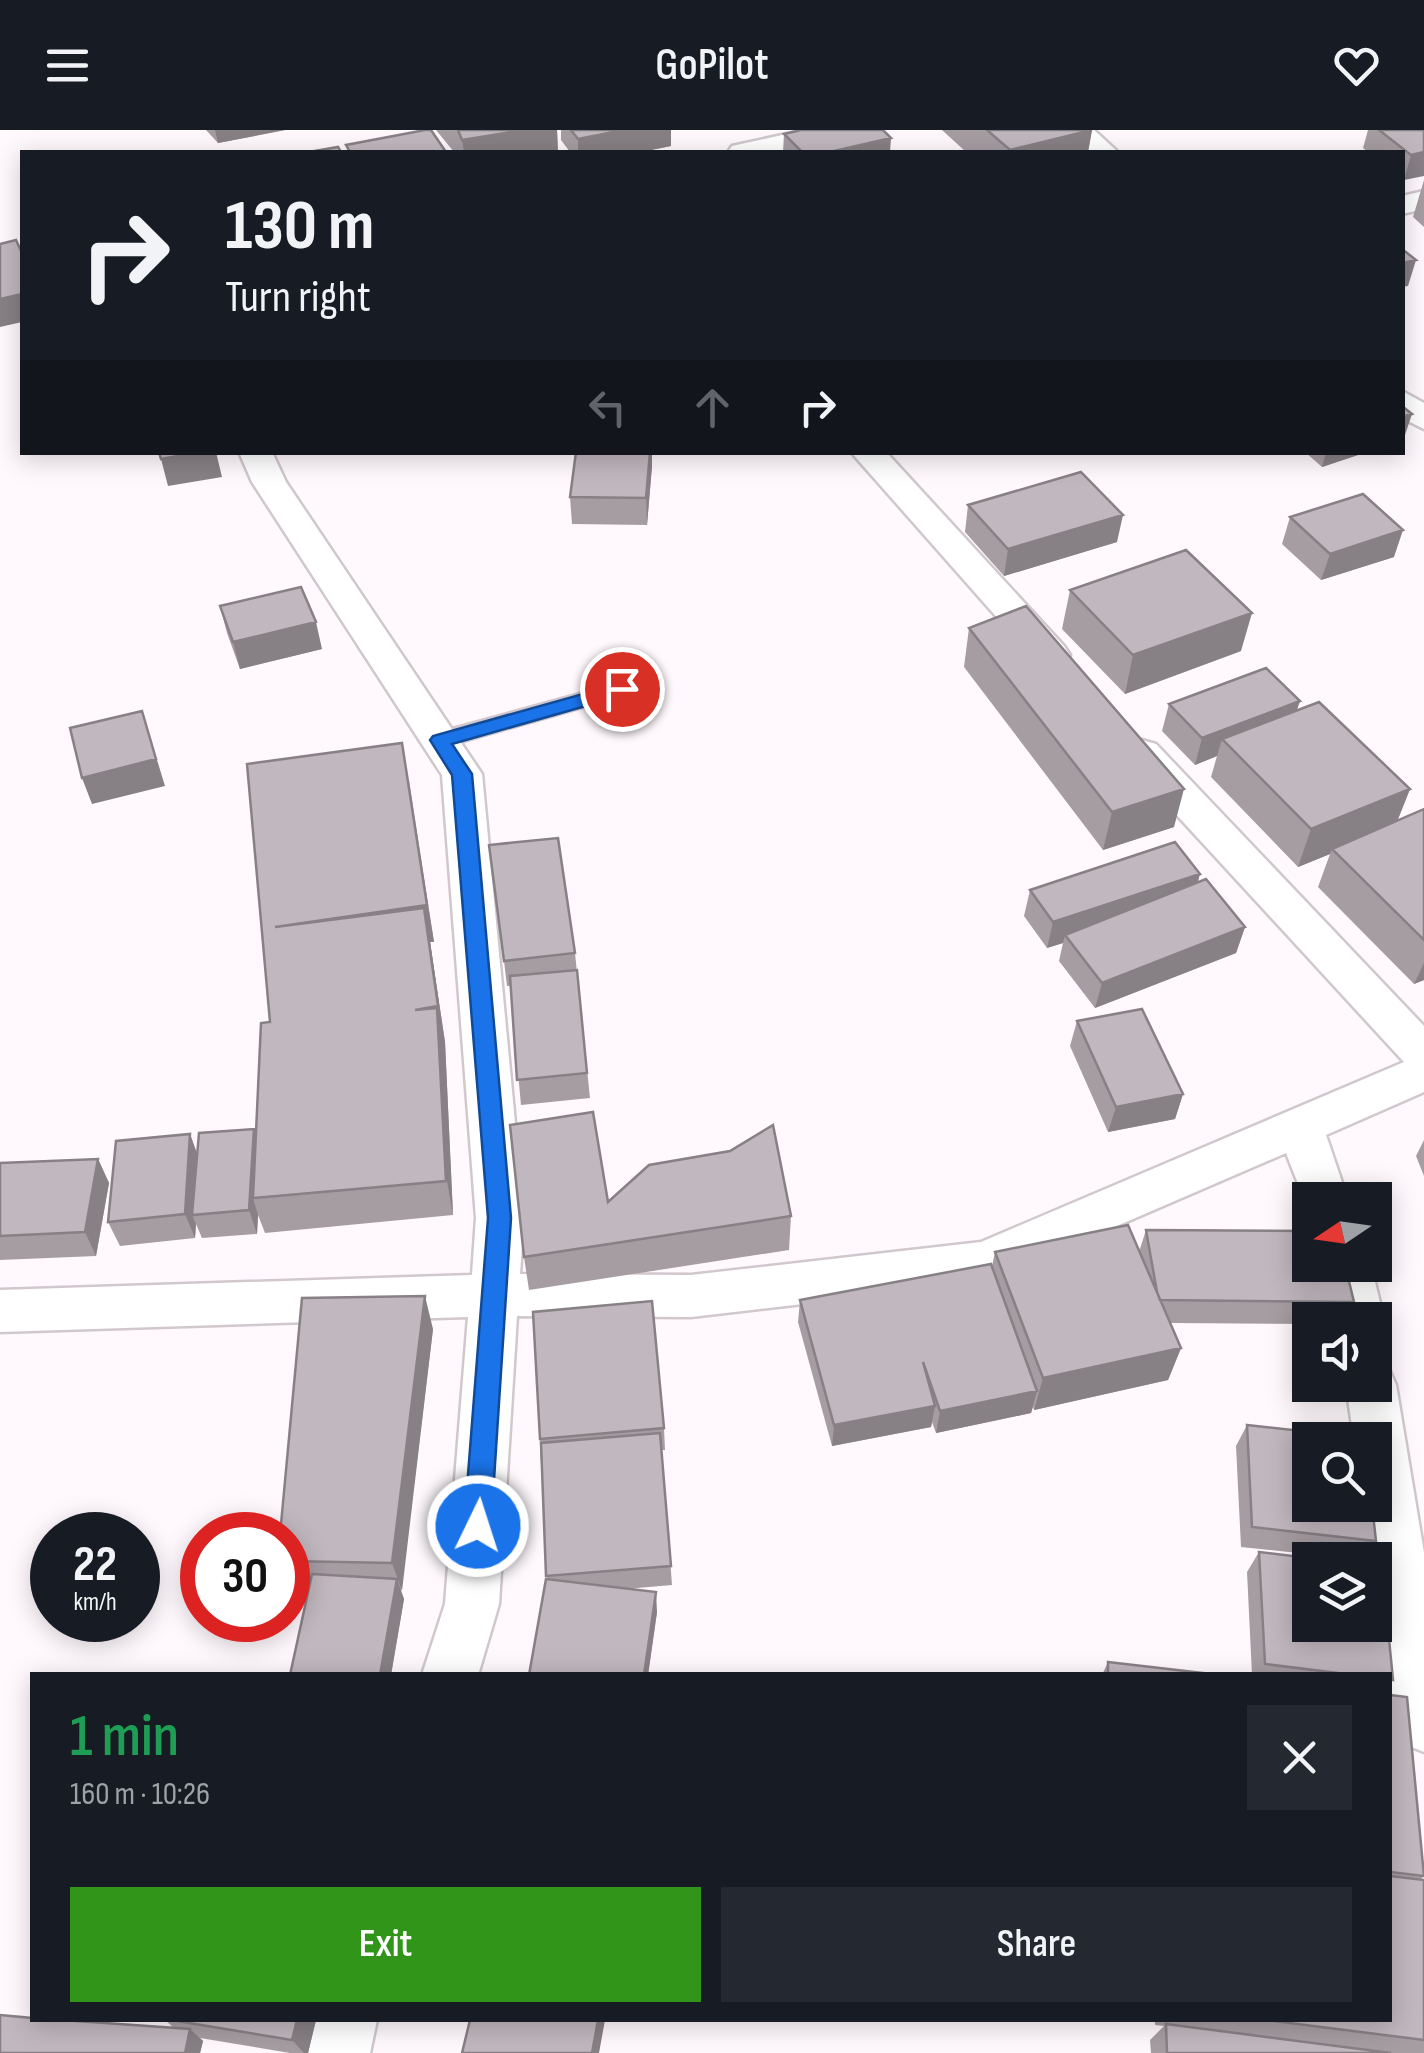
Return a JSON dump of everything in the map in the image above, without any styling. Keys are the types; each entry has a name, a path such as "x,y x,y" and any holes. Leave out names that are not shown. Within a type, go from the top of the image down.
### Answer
{"street":[{"path":"751,150 844,130"},
{"path":"1078,130 1102,150"},
{"path":"256,455 270,482 462,774 500,1218 472,1604 451,1672"},
{"path":"870,455 1080,686"},
{"path":"1120,729 1424,1055"},
{"path":"0,1311 495,1295 691,1296 985,1262 1424,1073"},
{"path":"1300,1126 1319,1182"},
{"path":"1373,1402 1424,1724"},
{"path":"338,2053 346,2022"}],"lane":[{"path":"440,740 622,689"}],"building":[{"path":"431,130 445,150 349,150 346,145"},
{"path":"458,130 525,130 462,140"},
{"path":"571,130 624,130 578,139"},
{"path":"801,130 883,130 891,138 839,150 800,150 784,134"},
{"path":"987,130 1092,130 1010,150"},
{"path":"1379,130 1424,130 1424,152 1411,155"},
{"path":"16,240 20,249 20,294 0,299 0,244"},
{"path":"576,455 650,455 646,498 570,497"},
{"path":"1081,472 1123,515 1008,549 968,505"},
{"path":"1363,494 1403,530 1330,554 1290,517"},
{"path":"1186,550 1252,613 1133,655 1070,590"},
{"path":"301,587 316,622 233,642 220,606"},
{"path":"1026,606 1184,789 1112,812 969,628"},
{"path":"1266,668 1300,701 1202,738 1169,704"},
{"path":"1319,702 1410,789 1311,829 1222,739"},
{"path":"142,711 156,759 82,778 70,728"},
{"path":"402,743 427,905 275,927 424,908 438,1006 415,1010 437,1008 446,1181 253,1198 261,1023 270,1022 247,764"},
{"path":"1424,809 1424,940 1332,849"},
{"path":"558,838 575,953 504,961 489,845"},
{"path":"1175,842 1200,874 1053,922 1030,890"},
{"path":"1206,879 1245,927 1102,983 1065,935"},
{"path":"577,970 587,1073 517,1080 510,976"},
{"path":"1142,1009 1183,1094 1116,1107 1077,1021"},
{"path":"593,1112 608,1202 649,1165 730,1151 773,1125 791,1216 524,1257 510,1125"},
{"path":"254,1129 249,1210 192,1215 199,1133"},
{"path":"190,1134 185,1214 108,1222 116,1141"},
{"path":"98,1159 85,1232 0,1236 0,1163"},
{"path":"1128,1225 1181,1348 1043,1378 995,1252"},
{"path":"1146,1230 1292,1231 1292,1282 1349,1282 1354,1302 1160,1300"},
{"path":"991,1264 1037,1391 940,1411 923,1362 935,1406 834,1425 800,1300"},
{"path":"425,1296 392,1563 310,1561 310,1512 282,1512 302,1298"},
{"path":"652,1301 664,1428 540,1439 533,1312"},
{"path":"1247,1425 1292,1430 1292,1522 1374,1522 1376,1541 1252,1527"},
{"path":"660,1433 671,1566 546,1576 541,1443"},
{"path":"1259,1552 1292,1556 1292,1642 1389,1642 1393,1680 1392,1672 1330,1672 1265,1664"},
{"path":"312,1574 397,1579 381,1672 291,1672 297,1642 310,1642"},
{"path":"546,1579 656,1592 644,1672 530,1672"},
{"path":"1108,1662 1194,1672 1108,1672"},
{"path":"1392,1695 1407,1697 1424,1876 1392,1872"},
{"path":"1392,1876 1424,1880 1424,2040 1282,2022 1392,2022"},
{"path":"0,2015 30,2018 30,2022 190,2029 185,2053 0,2053"},
{"path":"183,2022 296,2022 292,2040"},
{"path":"470,2022 598,2022 592,2053 462,2053"},
{"path":"1166,2024 1391,2053 1167,2053"}],"route":[{"path":"478,1526 500,1218 462,774 440,740 622,689"}]}
